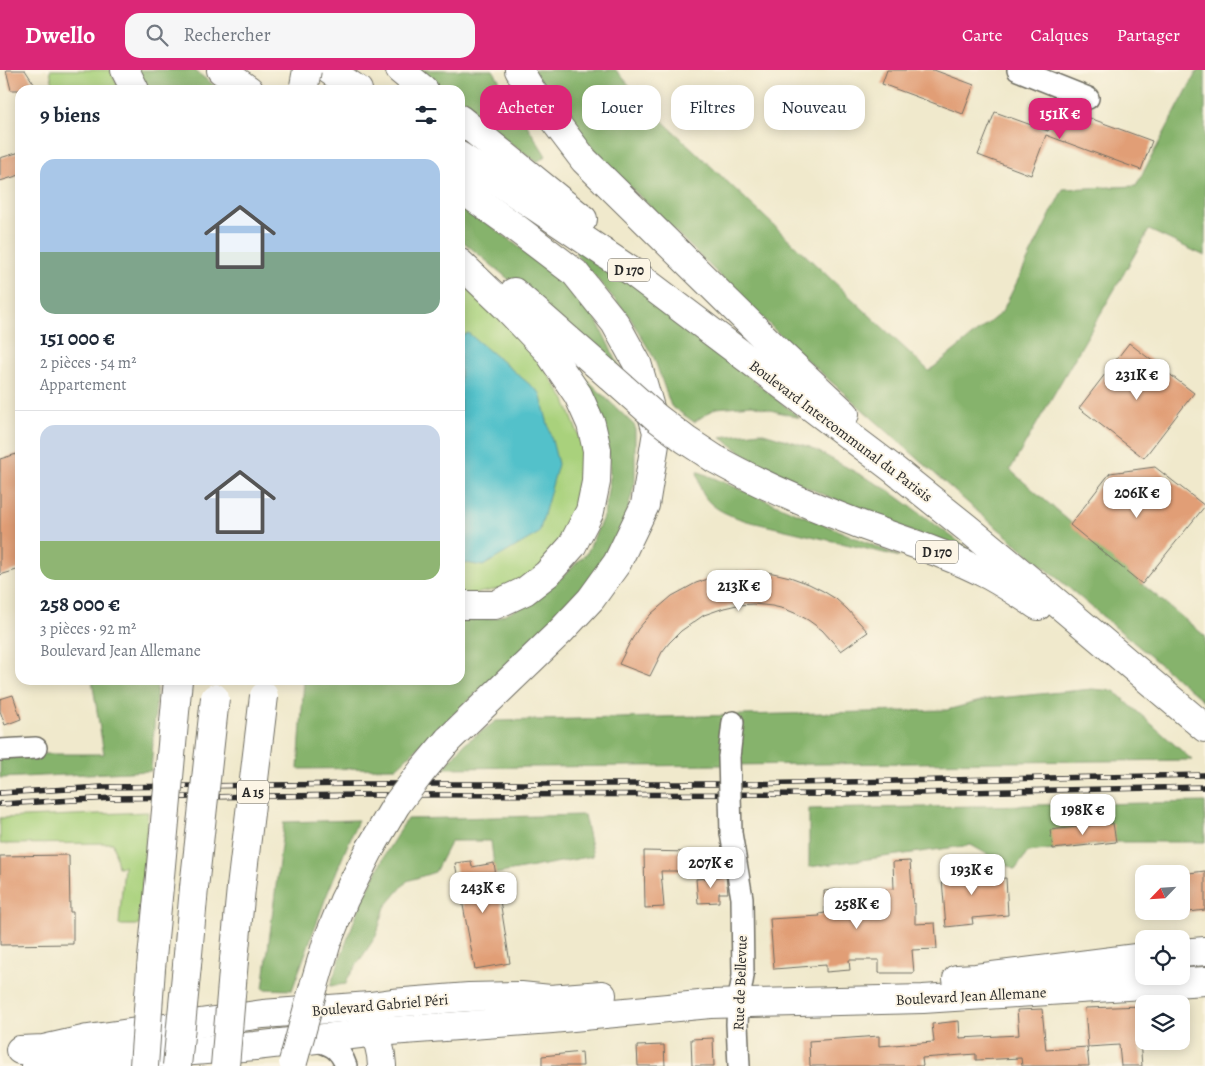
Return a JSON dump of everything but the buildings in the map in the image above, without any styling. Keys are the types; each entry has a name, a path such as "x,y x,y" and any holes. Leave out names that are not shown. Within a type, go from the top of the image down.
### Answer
{"main road":[{"path":"125,70 132,85"},
{"path":"221,70 240,85"},
{"path":"329,70 352,85"},
{"path":"360,85 364,70"},
{"path":"400,70 418,85"},
{"path":"519,70 531,90 584,160 782,355 967,528"},
{"path":"465,123 634,260 791,392"},
{"name":"Boulevard Intercommunal du Parisis","path":"465,159 634,273 892,468 1049,596 1205,747"},
{"path":"293,1064 327,942 344,900 370,849 396,805 448,740 561,631 591,599 617,563 645,505 657,432 637,363 615,323 575,273 465,192"},
{"name":"Boulevard Intercommunal du Parisis","path":"465,249 657,418 715,459 747,477 781,492 853,522 945,555 987,574 1039,607 1140,684 1205,728"},
{"path":"465,268 548,351 578,395 591,424 597,450 596,482 590,511 572,546 547,574 525,591 495,605 465,605"},
{"name":"A 15","path":"225,1066 241,888 266,688"},
{"path":"177,1066 216,689"},
{"path":"144,1066 151,968 177,690"},
{"path":"1190,952 1205,950"},
{"name":"Boulevard Jean Allemane","path":"740,997 976,978 1135,959"},
{"name":"Boulevard Jean Allemane","path":"740,997 923,999 1205,981"},
{"name":"Boulevard Gabriel Péri","path":"20,1057 47,1063 345,1038 392,1003 521,996 551,1009 701,1005 740,997"},
{"name":"Boulevard Gabriel Péri","path":"20,1057 44,1048 88,1039 254,1016 345,1038"},
{"path":"373,1018 382,1066"}],"street":[{"path":"1018,70 1088,98"},
{"name":"Rue de Bellevue","path":"732,722 729,757 731,833 742,898 744,976 737,1024 740,1066"},
{"path":"0,750 36,748"}],"green space":[{"path":"50,70 110,70 118,85 53,85"},
{"path":"136,70 194,70 214,85 145,85"},
{"path":"409,70 493,70 502,85 480,85 480,121 465,111 465,85 429,85"},
{"path":"533,70 616,70 629,85 582,85 582,130 661,130 661,120 929,371 1002,312 1063,189 1136,186 1196,73 1205,70 1205,256 1149,230 1010,470 1205,636 1205,702 977,511 792,347 596,153 572,122 572,85 543,85"},
{"path":"492,130 530,130 546,156 537,162"},
{"path":"465,206 566,283 593,313 623,374 465,243"},
{"path":"577,246 642,290 800,418 752,405 716,408 694,422 671,406 654,358 629,316 576,255"},
{"path":"465,284 535,354 565,400 583,447 583,489 568,530 544,568 503,588 465,596"},
{"path":"575,368 635,426 635,482 625,521 608,557 582,591 552,623 396,768 298,769 304,685 465,685 465,621 496,618 533,602 587,553 604,515 610,478 608,447"},
{"path":"760,432 810,447 888,490 992,566 766,470 720,437"},
{"path":"697,471 901,557 747,521 733,516 719,510 703,494"},
{"path":"93,685 157,685 151,771 0,778 0,754 104,754"},
{"path":"1092,689 1114,691 1192,760 444,768 464,744 496,721 947,710 988,699"},
{"path":"1205,802 1205,842 1116,842 1028,852 1015,870 971,845 809,867 809,809"},
{"path":"148,812 139,925 119,925 124,866 118,867 113,843 0,844 0,818"},
{"path":"584,815 593,856 495,874 491,841 451,841 435,872 407,881 385,907 376,936 346,984 330,986 360,905 387,851 407,819"},
{"path":"358,820 326,897 292,990 263,989 284,822"}],"water":[{"path":"468,333 540,393 558,464 539,533 483,566 465,563 465,334"}],"railway":[{"path":"0,793 103,787 363,784 739,784 1205,775"},
{"path":"0,804 113,798 362,795 866,794 1205,787"}]}
